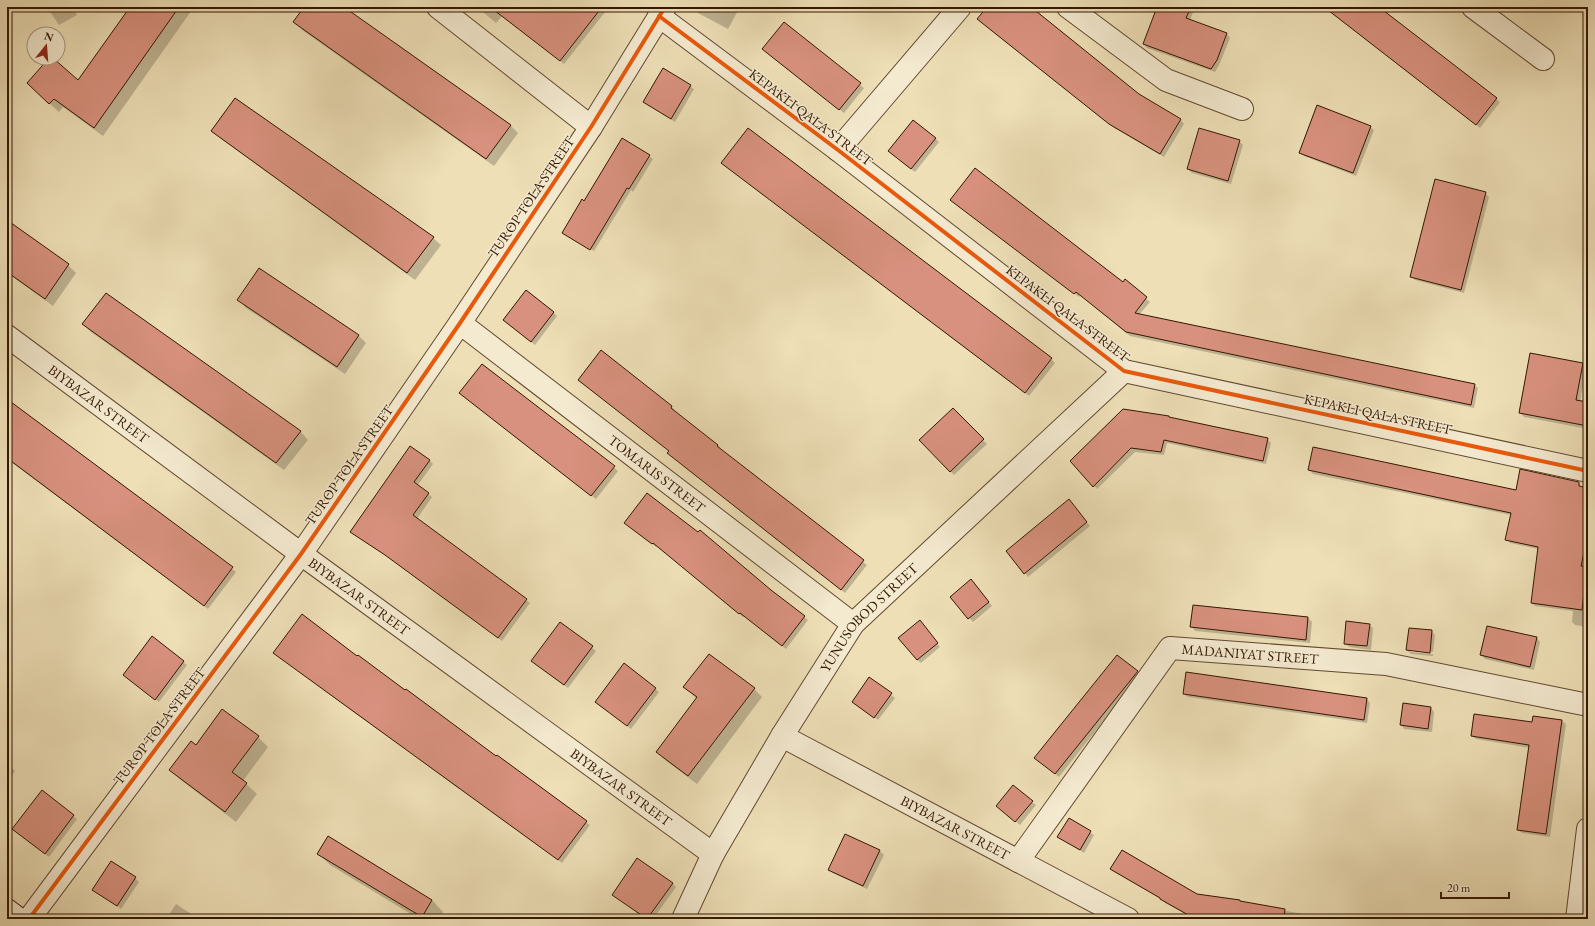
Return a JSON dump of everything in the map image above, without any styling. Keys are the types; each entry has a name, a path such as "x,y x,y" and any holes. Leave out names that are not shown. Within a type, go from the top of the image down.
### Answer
{"street":[{"path":"438,7 591,127"},
{"path":"838,150 960,7"},
{"path":"1068,7 1166,80 1242,109"},
{"path":"1473,7 1543,59"},
{"name":"TUROP TOLA STREET","path":"29,919 301,554 460,323 591,127 662,12"},
{"name":"KEPAKLI QALA STREET","path":"662,12 838,150 1124,370 1588,471"},
{"name":"TOMARIS STREET","path":"460,323 854,624"},
{"name":"BIYBAZAR STREET","path":"7,336 301,554 713,854"},
{"name":"YUNUSOBOD STREET","path":"683,919 713,854 782,736 854,624 1124,370"},
{"name":"MADANIYAT STREET","path":"1018,861 1170,648 1386,664 1588,705"},
{"name":"BIYBAZAR STREET","path":"782,736 1128,919"},
{"path":"1578,919 1588,829"},
{"path":"7,910 19,919"}],"building":[{"path":"130,7 179,7 94,128 54,99 49,104 27,83 42,66 62,66 78,80"},
{"path":"304,7 344,7 511,125 486,159 293,22"},
{"path":"490,7 602,7 560,61"},
{"path":"987,7 1031,7 1139,94 1181,119 1160,154 1109,124 977,19"},
{"path":"1157,7 1191,7 1186,18 1227,33 1217,60 1211,69 1143,44"},
{"path":"1324,7 1379,7 1497,98 1476,125"},
{"path":"784,22 861,83 839,110 762,49"},
{"path":"663,68 691,85 671,119 643,102"},
{"path":"235,98 434,237 407,273 211,131"},
{"path":"1317,105 1371,126 1353,173 1299,153"},
{"path":"913,120 936,138 911,169 888,151"},
{"path":"748,128 1052,358 1025,393 721,163"},
{"path":"1199,128 1240,140 1228,181 1187,169"},
{"path":"622,138 650,155 629,189 627,188 590,250 562,233 582,199 584,201"},
{"path":"975,168 1123,282 1125,279 1147,297 1135,313 1475,384 1471,405 1126,332 1076,292 1074,294 950,200"},
{"path":"1435,179 1486,192 1461,290 1410,277"},
{"path":"7,220 69,264 45,299 7,272"},
{"path":"259,268 359,335 337,367 237,300"},
{"path":"526,290 554,312 531,342 503,320"},
{"path":"106,293 301,431 276,463 82,324"},
{"path":"601,350 672,406 671,408 718,445 717,446 864,560 841,590 667,453 669,451 578,380"},
{"path":"1530,353 1583,363 1576,400 1588,402 1588,426 1519,413"},
{"path":"482,364 615,466 591,496 459,393"},
{"path":"7,399 233,567 204,606 7,458"},
{"path":"953,408 984,439 950,472 919,440"},
{"path":"1123,409 1169,416 1268,438 1263,461 1164,440 1161,452 1131,448 1093,487 1070,461"},
{"path":"410,446 430,460 414,482 429,493 413,515 527,599 498,638 385,555 350,532"},
{"path":"1313,447 1516,490 1520,469 1579,482 1579,486 1588,488 1588,535 1581,566 1587,567 1582,610 1531,603 1538,547 1505,540 1511,513 1308,470"},
{"path":"647,493 698,532 700,530 771,590 805,616 782,646 740,613 739,614 653,543 652,544 624,523"},
{"path":"1069,499 1087,522 1024,574 1006,551"},
{"path":"971,579 989,602 968,619 950,597"},
{"path":"1193,605 1308,617 1306,640 1190,627"},
{"path":"302,614 357,656 358,655 405,690 406,689 587,821 558,860 273,653"},
{"path":"920,620 938,643 917,660 898,638"},
{"path":"1346,621 1370,624 1367,646 1344,644"},
{"path":"560,622 593,646 564,685 531,661"},
{"path":"1487,626 1537,637 1530,667 1480,655"},
{"path":"1409,628 1432,630 1430,653 1406,650"},
{"path":"152,636 184,661 155,700 123,675"},
{"path":"709,654 755,688 688,776 656,752 697,697 683,687"},
{"path":"1117,655 1138,671 1055,774 1034,758"},
{"path":"624,663 656,688 627,726 595,702"},
{"path":"1186,672 1367,698 1364,720 1183,694"},
{"path":"869,677 892,693 874,718 852,702"},
{"path":"1403,703 1431,707 1428,729 1400,725"},
{"path":"222,709 259,736 232,772 247,783 225,812 169,770 191,741 196,745"},
{"path":"1474,714 1532,722 1533,716 1562,720 1546,834 1517,830 1529,745 1471,736"},
{"path":"1013,785 1033,801 1015,822 996,806"},
{"path":"42,790 74,815 45,854 12,829"},
{"path":"1069,818 1091,831 1080,850 1057,837"},
{"path":"845,834 880,850 863,886 828,870"},
{"path":"328,836 432,900 422,917 317,854"},
{"path":"1122,850 1197,894 1240,900 1285,909 1284,919 1213,919 1190,916 1110,869"},
{"path":"637,858 673,883 647,919 612,895"},
{"path":"111,861 136,877 117,906 92,890"}],"cycle path":[{"path":"29,919 301,554 460,323 591,127 665,7"},
{"path":"659,16 838,150 1124,371 1588,471"}]}
